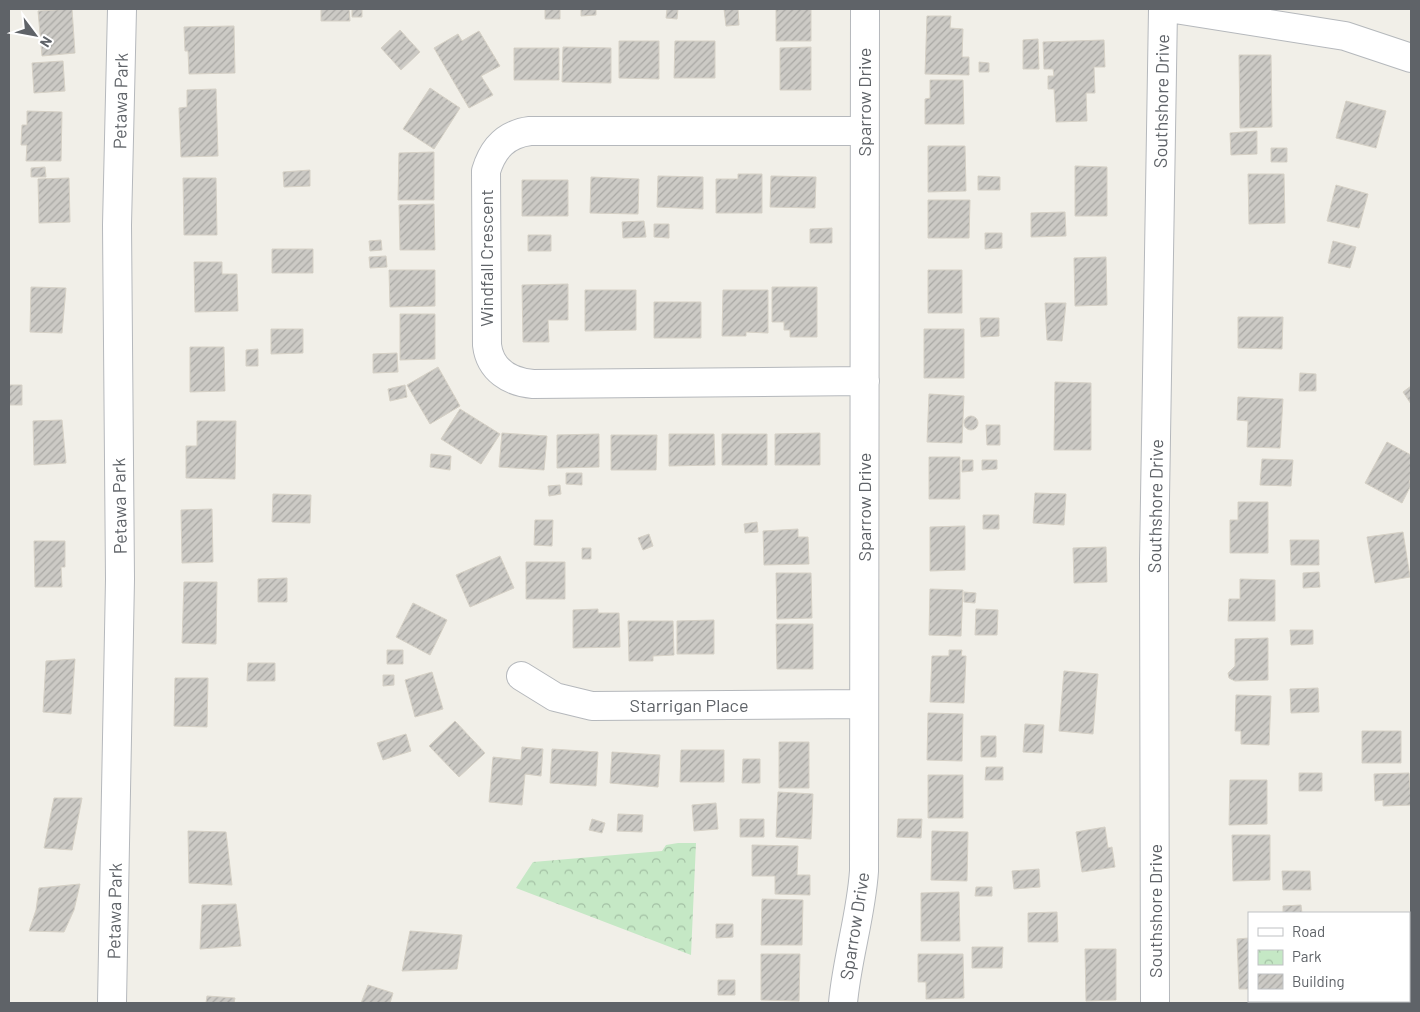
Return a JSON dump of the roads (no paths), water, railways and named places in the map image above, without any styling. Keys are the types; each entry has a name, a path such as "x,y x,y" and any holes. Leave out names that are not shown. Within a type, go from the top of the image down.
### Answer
{"street":[{"name":"Petawa Park","path":"112,1003 120,579 117,225 122,9"},
{"name":"Sparrow Drive","path":"843,1003 848,960 858,914 864,871 865,9"},
{"name":"Southshore Drive","path":"1155,1003 1154,560 1163,9"},
{"path":"1175,9 1345,36 1411,58"},
{"name":"Windfall Crescent","path":"864,131 520,132 510,136 494,152 486,171 486,190 488,356 494,365 512,380 533,384 865,381"},
{"name":"Starrigan Place","path":"521,676 555,697 592,706 864,704"}]}
